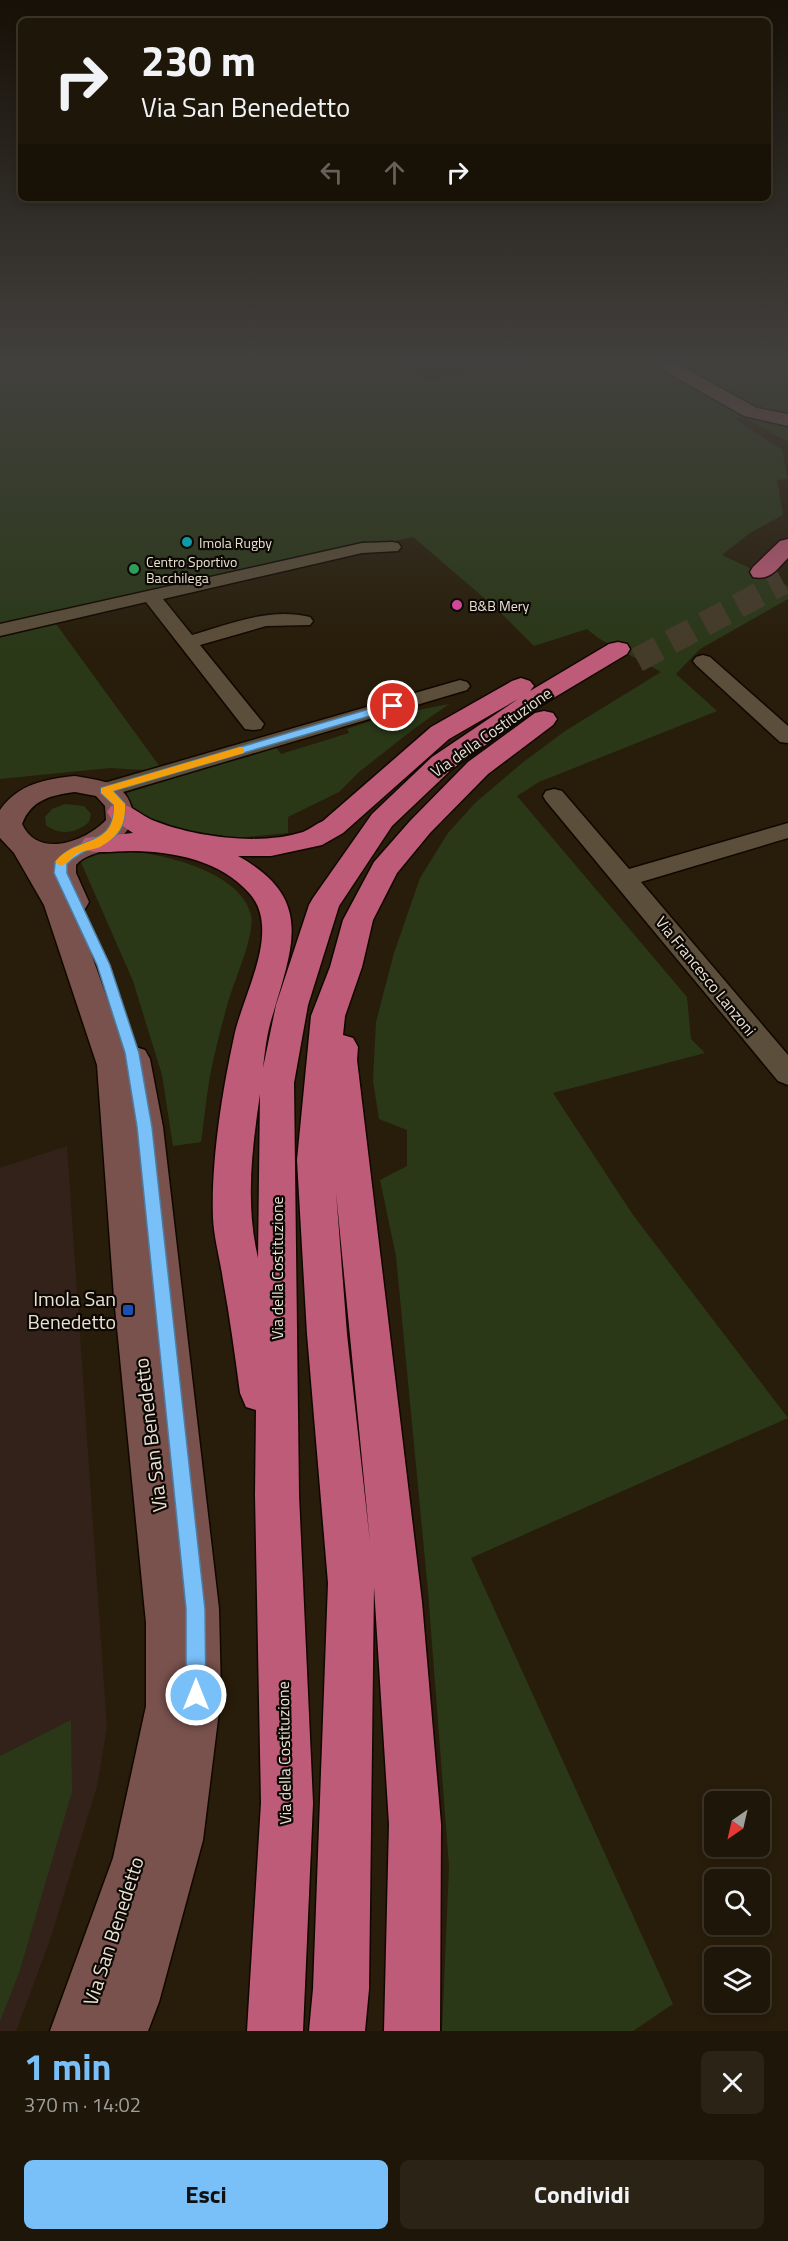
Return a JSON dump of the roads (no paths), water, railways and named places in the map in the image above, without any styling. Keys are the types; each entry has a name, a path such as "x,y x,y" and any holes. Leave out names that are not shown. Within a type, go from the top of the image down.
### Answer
{"highway":[{"path":"761,572 788,546"},
{"path":"113,801 141,826 211,846 271,847 312,839 333,827 440,733 500,696 548,672 584,658 627,655"},
{"name":"Via della Costituzione","path":"337,2031 341,1989 351,1583 327,1334 315,1160 328,1016 346,966 358,920 384,869 420,827 478,768 627,655"},
{"name":"Via della Costituzione","path":"275,2031 287,1803 277,1495 278,1083 292,1005 324,905 382,820 442,763 531,701 627,655"},
{"path":"84,848 134,841 167,844 215,856 240,868 260,885 274,909 279,927 277,942 252,1029 237,1126 232,1170 232,1220 277,1495"},
{"path":"346,966 340,1060 399,1602 415,1824 412,2031"}],"street":[{"path":"0,630 362,548 392,547"},
{"path":"152,597 253,724"},
{"path":"188,642 265,620 303,621"},
{"path":"703,661 788,737"},
{"path":"0,791 11,793 75,784 113,801 460,686"},
{"path":"41,789 17,804 10,829 38,851 84,848"},
{"name":"Via Francesco Lanzoni","path":"554,796 788,1074"},
{"name":"Via San Benedetto","path":"113,801 115,830 61,863 61,873 104,965 132,1053 145,1127 196,1609 196,1695 177,1840 131,2002 120,2031"},
{"name":"Via San Benedetto","path":"10,829 40,870 59,905 114,1065 134,1297 170,1623 171,1706 139,1858 78,2031"},
{"path":"625,878 788,830"}],"tunnel":[{"path":"637,660 783,582"}],"place":[{"name":"Imola Rugby","path":"187,542"},
{"name":"Centro Sportivo Bacchilega","path":"134,569"},
{"name":"B&B Mery","path":"457,605"},
{"name":"Imola San Benedetto","path":"128,1310"}]}
